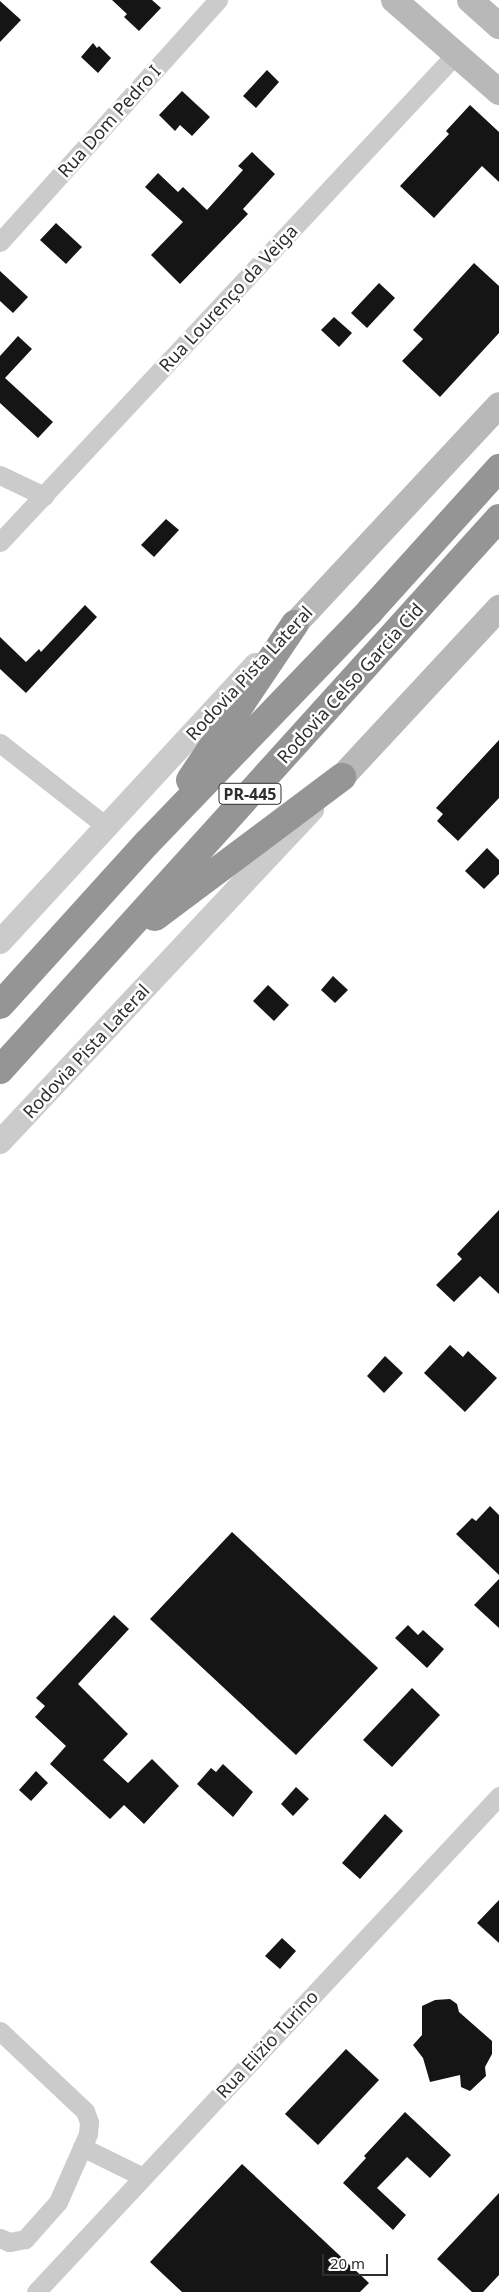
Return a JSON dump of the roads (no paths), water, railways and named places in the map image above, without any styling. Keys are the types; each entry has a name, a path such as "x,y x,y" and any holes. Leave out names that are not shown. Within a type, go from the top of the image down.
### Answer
{"highway":[{"name":"Rodovia Celso Garcia Cid","path":"0,1005 147,843 370,611 499,468"},
{"name":"Rodovia Celso Garcia Cid","path":"0,1070 499,518"},
{"path":"147,843 295,624"},
{"path":"106,954 342,778"}],"main road":[{"path":"394,0 499,92"},
{"path":"470,0 499,26"},
{"name":"Rodovia Pista Lateral","path":"295,624 499,405"},
{"name":"Rodovia Pista Lateral","path":"342,778 499,608"}],"street":[{"name":"Rua Dom Pedro I","path":"0,242 218,0"},
{"name":"Rua Lourenço da Veiga","path":"0,542 455,55"},
{"path":"0,474 44,496"},
{"name":"Rodovia Pista Lateral","path":"0,942 295,624"},
{"path":"0,743 107,827"},
{"name":"Rodovia Pista Lateral","path":"0,1142 342,778"},
{"name":"Rua Elizio Turino","path":"36,2292 499,1796"},
{"path":"0,2031 84,2111 90,2122 82,2147 58,2202 25,2239 8,2242 0,2238"},
{"path":"82,2147 143,2177"}]}
